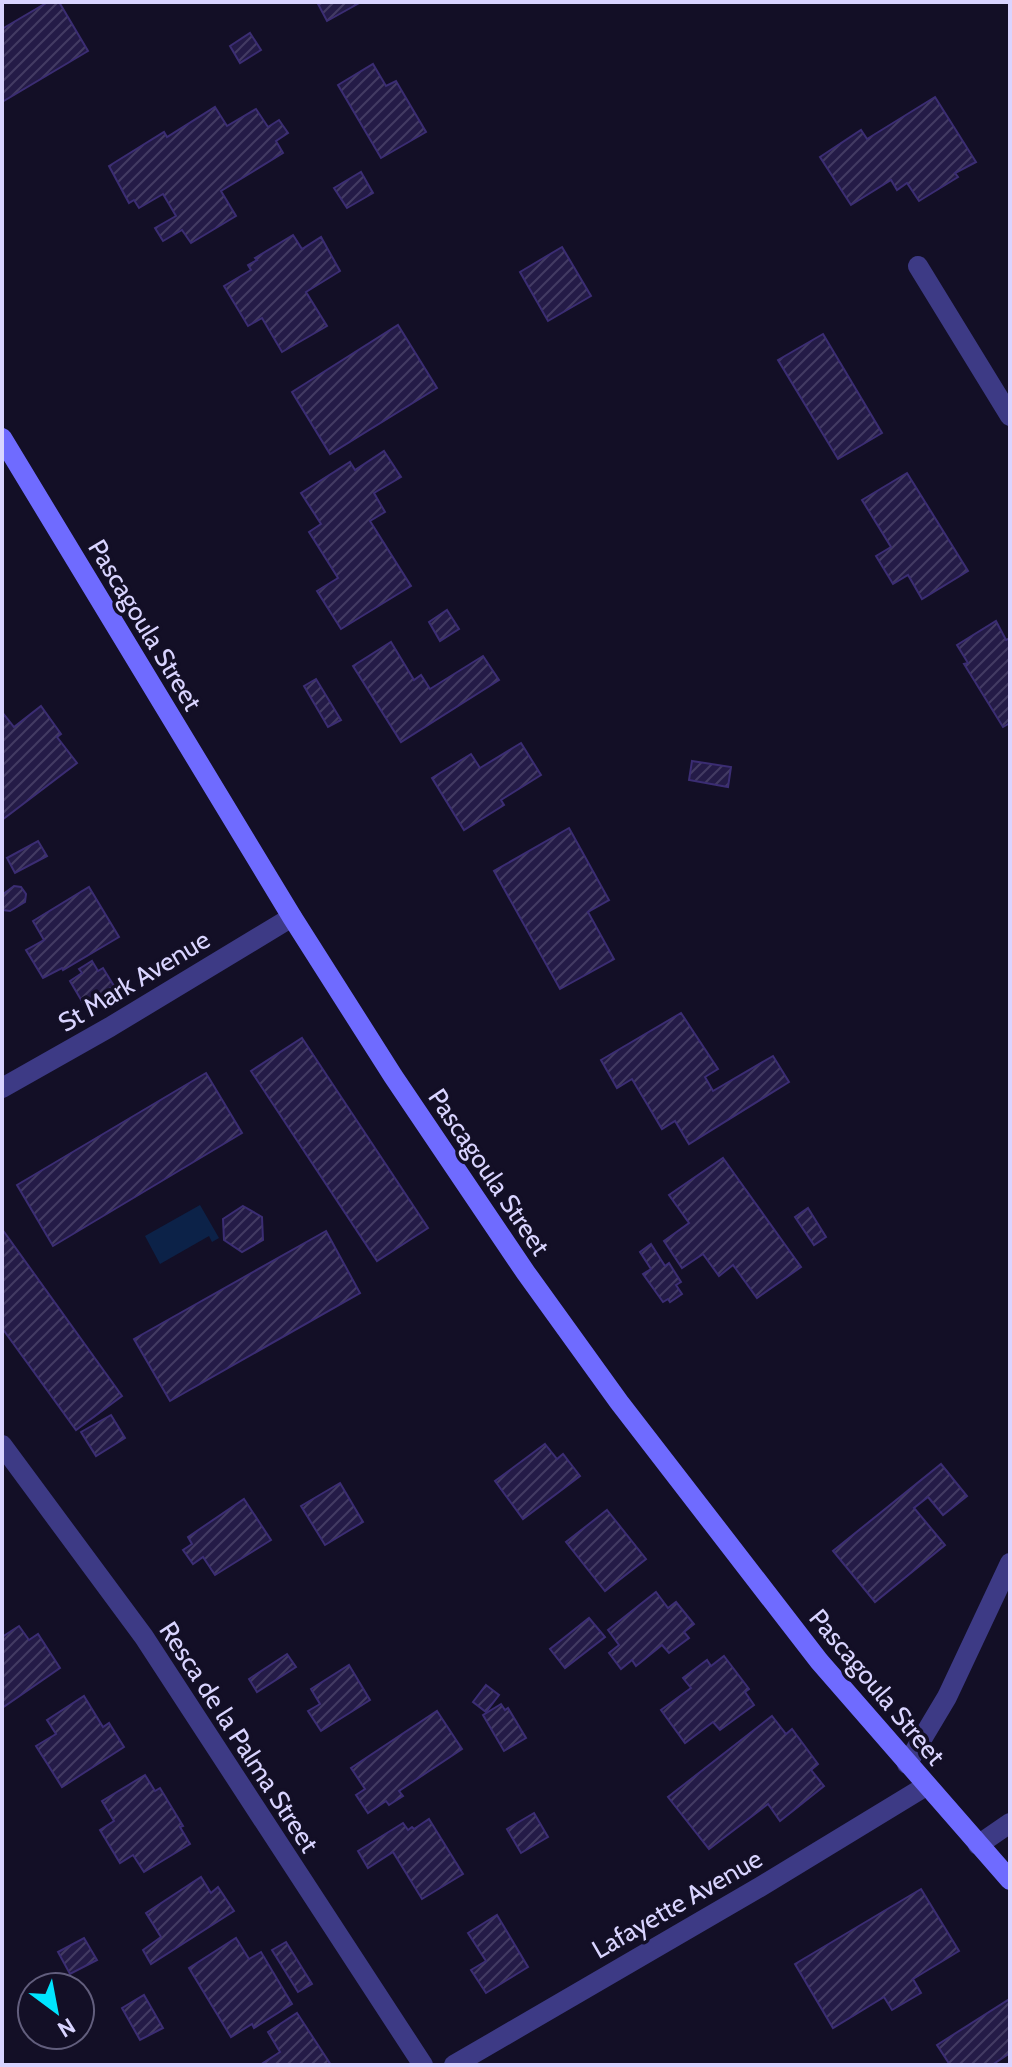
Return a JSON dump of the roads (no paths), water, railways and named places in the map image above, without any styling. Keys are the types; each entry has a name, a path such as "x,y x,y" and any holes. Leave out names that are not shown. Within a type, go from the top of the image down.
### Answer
{"street":[{"path":"918,266 1010,416"},
{"name":"Pascagoula Street","path":"2,438 292,917 437,1142 526,1273 600,1376 819,1661 1010,1880"},
{"name":"St Mark Avenue","path":"2,1088 292,917"},
{"name":"Resca de la Palma Street","path":"2,1445 144,1637 423,2065"},
{"path":"907,1764 947,1697 1010,1563"},
{"name":"Lafayette Avenue","path":"454,2065 760,1887 926,1786"},
{"path":"978,1845 1010,1823"}],"water":[{"path":"200,1205 219,1238 212,1242 209,1236 160,1264 145,1236"}]}
